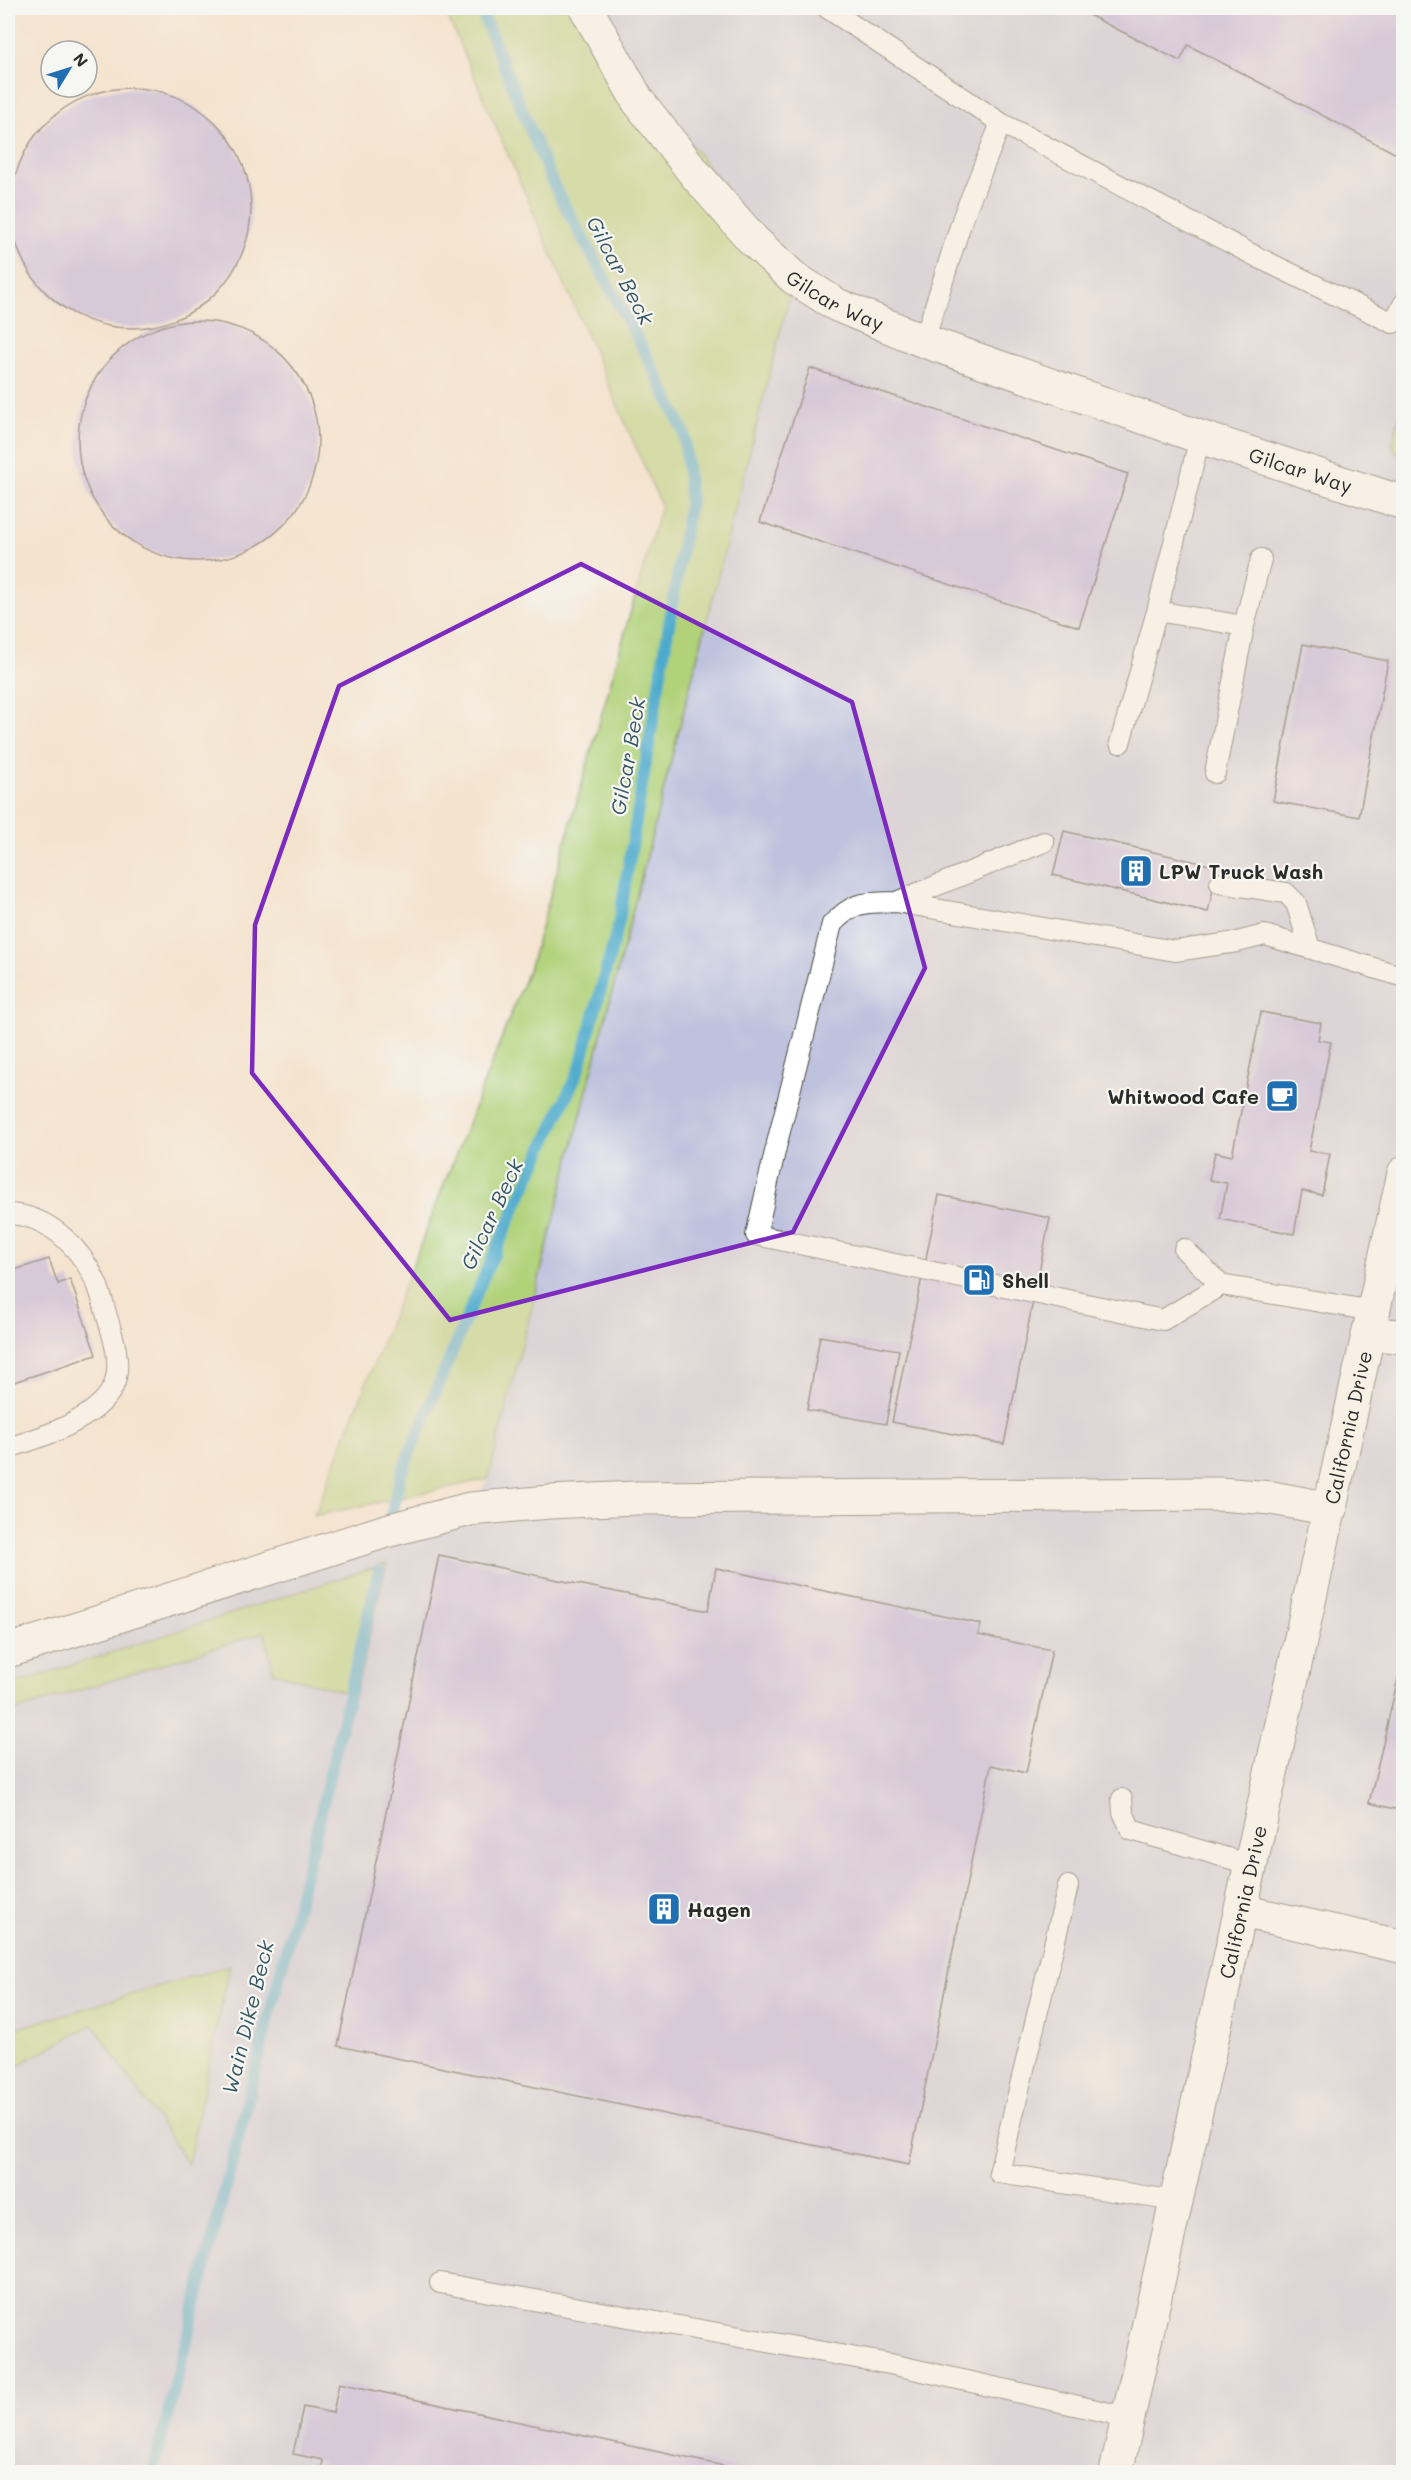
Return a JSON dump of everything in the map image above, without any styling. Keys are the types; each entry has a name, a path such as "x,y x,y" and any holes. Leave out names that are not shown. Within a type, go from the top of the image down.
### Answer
{"street":[{"name":"Gilcar Way","path":"586,8 638,101 696,175 753,240 794,278 837,305 924,341 1200,437 1404,503"},
{"path":"1371,1322 1404,1173"},
{"name":"California Drive","path":"1116,2472 1371,1322 1404,1337"},
{"path":"8,1651 386,1531 470,1509 635,1498 1219,1494 1272,1498 1331,1509"},
{"path":"1242,1911 1404,1947"}],"lane":[{"path":"827,8 1001,123 1261,259 1393,323 1404,303"},
{"path":"924,341 963,217 1001,123"},
{"path":"1120,743 1200,437"},
{"path":"1215,773 1244,626 1261,559"},
{"path":"1156,611 1244,626"},
{"path":"896,902 1044,842"},
{"path":"1220,883 1286,893 1296,903 1310,948"},
{"path":"1221,1285 1163,1320 756,1236 832,924 847,909 867,903 896,902 1175,951 1237,942 1265,935 1404,977"},
{"path":"8,1214 33,1218 52,1228 85,1261 98,1285 113,1339 117,1365 113,1387 97,1406 46,1436 8,1448"},
{"path":"1184,1249 1221,1285 1371,1322"},
{"path":"1122,1799 1123,1812 1131,1830 1252,1865"},
{"path":"1068,1886 999,2173 1176,2201"},
{"path":"440,2283 895,2365 1128,2416"}],"highlighted area":[{"path":"581,564 852,702 925,968 793,1232 450,1320 252,1073 255,925 339,686"}],"shaded area":[{"path":"586,8 1403,8 1404,401 1392,445 1404,463 1403,2472 8,2472 8,1651 470,1509 488,1479 744,477"}],"green space":[{"path":"444,8 586,8 794,278 488,1479 314,1516 531,963 661,505"},
{"path":"1403,401 1404,463 1392,445"},
{"path":"387,1563 355,1695 273,1672 265,1632 8,1713 8,1686"},
{"path":"230,1965 188,2164 93,2024 8,2071 8,2031"}],"building":[{"path":"1075,8 1404,8 1404,158 1188,45 1180,61"},
{"path":"119,88 143,88 166,93 188,102 207,115 224,132 237,151 246,173 251,196 251,220 246,243 237,265 224,284 207,301 188,314 166,323 143,328 119,328 96,323 74,314 55,301 38,284 25,265 16,243 11,220 11,196 16,173 25,151 38,132 55,115 74,102 81,99 99,99 99,92"},
{"path":"186,321 210,321 233,326 255,335 283,356 298,374 309,395 316,418 318,441 316,464 309,487 298,508 283,526 255,547 233,556 210,561 186,561 163,556 141,547 122,534 105,517 92,498 83,476 78,453 78,429 83,406 92,384 105,365 122,348 141,335 163,326"},
{"path":"810,368 1128,474 1079,627 760,522"},
{"path":"1303,644 1388,661 1359,817 1273,801"},
{"name":"LPW Truck Wash","path":"1064,831 1218,867 1208,912 1053,875"},
{"name":"Whitwood Cafe","path":"1261,1012 1321,1023 1318,1040 1331,1042 1309,1151 1330,1154 1322,1195 1302,1191 1294,1234 1220,1219 1227,1183 1209,1180 1215,1152 1232,1156"},
{"name":"Shell","path":"939,1195 1050,1218 1004,1444 892,1422"},
{"path":"49,1259 58,1284 70,1279 96,1355 8,1384 8,1272"},
{"path":"820,1336 899,1350 886,1424 807,1410"},
{"name":"Hagen","path":"439,1555 708,1611 716,1568 981,1624 978,1635 1052,1650 1026,1773 991,1765 909,2165 338,2046"},
{"path":"1404,1657 1404,1811 1369,1803"},
{"path":"339,2383 752,2472 321,2472 323,2460 293,2454 303,2407 333,2413"}],"waterway":[{"name":"Gilcar Beck","path":"391,1516 401,1474 484,1276 580,1067 619,922 690,500 684,432 647,356 552,182 480,8"},
{"name":"Wain Dike Beck","path":"153,2472 315,1836 379,1570"}],"place":[{"name":"LPW Truck Wash","path":"1136,871"},
{"name":"Whitwood Cafe","path":"1282,1096"},
{"name":"Shell","path":"979,1280"},
{"name":"Hagen","path":"664,1909"}]}
